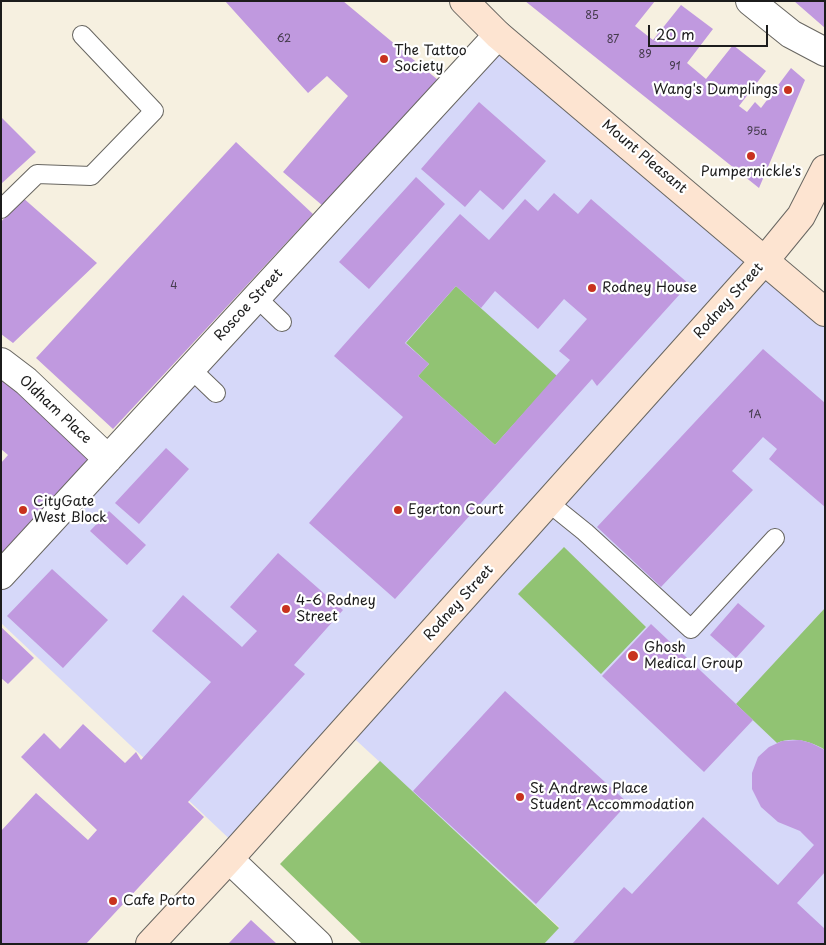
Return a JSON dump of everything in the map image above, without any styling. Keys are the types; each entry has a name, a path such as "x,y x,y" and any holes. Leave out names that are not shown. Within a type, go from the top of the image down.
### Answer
{"street":[{"name":"Mount Pleasant","path":"464,1 498,34 825,312"},
{"path":"750,1 790,34 825,52"},
{"name":"Roscoe Street","path":"1,575 498,34"},
{"name":"Rodney Street","path":"150,944 229,859 765,260 801,216 825,169"},
{"name":"Oldham Place","path":"1,362 26,381 108,459"},
{"path":"229,859 318,944"}],"lane":[{"path":"1,208 37,174 91,176 154,110 82,35"},
{"path":"256,297 282,322"},
{"path":"191,369 216,393"},
{"path":"549,502 691,629 775,538"}],"shaded area":[{"path":"498,35 825,312 825,944 544,944 559,927 345,730 239,848 1,623 1,575"}],"green space":[{"path":"456,286 557,376 495,445 418,376 429,364 406,343"},
{"path":"564,547 646,627 601,674 518,594"},
{"path":"825,608 825,750 802,740 789,740 777,743 736,704"},
{"path":"380,761 559,928 544,944 362,944 280,864"}],"building":[{"path":"225,1 343,1 438,80 323,206 283,172 348,96 327,76 308,93"},
{"path":"525,1 655,1 635,26 653,40 681,5 713,29 687,63 706,79 733,45 766,71 739,106 747,112 755,102 761,108 791,68 805,80 759,188"},
{"path":"794,1 825,1 825,28"},
{"path":"479,102 546,161 503,210 480,190 465,207 421,169"},
{"path":"1,117 36,152 1,184"},
{"path":"236,142 313,214 113,429 36,358"},
{"path":"416,177 445,204 369,289 339,262"},
{"path":"554,193 578,214 591,199 689,284 597,386 592,379 395,599 309,523 403,417 334,356 460,214 489,240 525,199 538,211","holes":["456,286 481,308 495,291 538,329 564,299 587,319 559,351 570,360 495,445 418,376 429,364 405,343"]},
{"path":"22,197 97,263 13,343 1,334 1,222"},
{"path":"763,349 825,403 825,507 769,459 777,449 763,437 732,471 753,490 661,587 597,527"},
{"name":"CityGate West Block","path":"1,369 98,451 1,557 1,463 8,455 1,449"},
{"path":"166,448 189,469 139,524 115,503"},
{"path":"109,511 146,545 127,565 90,531"},
{"path":"278,553 343,610 294,665 305,674 188,802 204,817 86,944 1,944 1,831 36,793 88,840 97,830 21,757 44,733 60,749 83,724 125,763 136,752 141,760 211,682 152,631 183,595 242,647 257,631 230,607"},
{"path":"52,569 108,620 63,668 7,616"},
{"path":"738,603 765,626 736,658 710,635"},
{"path":"651,624 753,720 704,772 602,676"},
{"path":"1,627 34,658 8,684 1,678"},
{"name":"St Andrews Place Student Accommodation","path":"505,691 628,803 536,904 413,791"},
{"path":"800,740 825,750 825,872 797,903 825,929 825,944 572,944 624,887 632,894 703,817 778,885 814,845 800,831 778,822 761,807 752,789 752,773 758,757 769,747 782,741"},
{"path":"251,920 277,944 228,944"}],"place":[{"name":"The Tattoo Society","path":"384,59"},
{"name":"Wang's Dumplings","path":"788,90"},
{"name":"Pumpernickle's","path":"751,156"},
{"name":"Rodney House","path":"592,288"},
{"name":"CityGate West Block","path":"23,510"},
{"name":"Egerton Court","path":"398,510"},
{"name":"4-6 Rodney Street","path":"286,609"},
{"name":"Ghosh Medical Group","path":"633,656"},
{"name":"St Andrews Place Student Accommodation","path":"520,797"},
{"name":"Cafe Porto","path":"113,901"}]}
